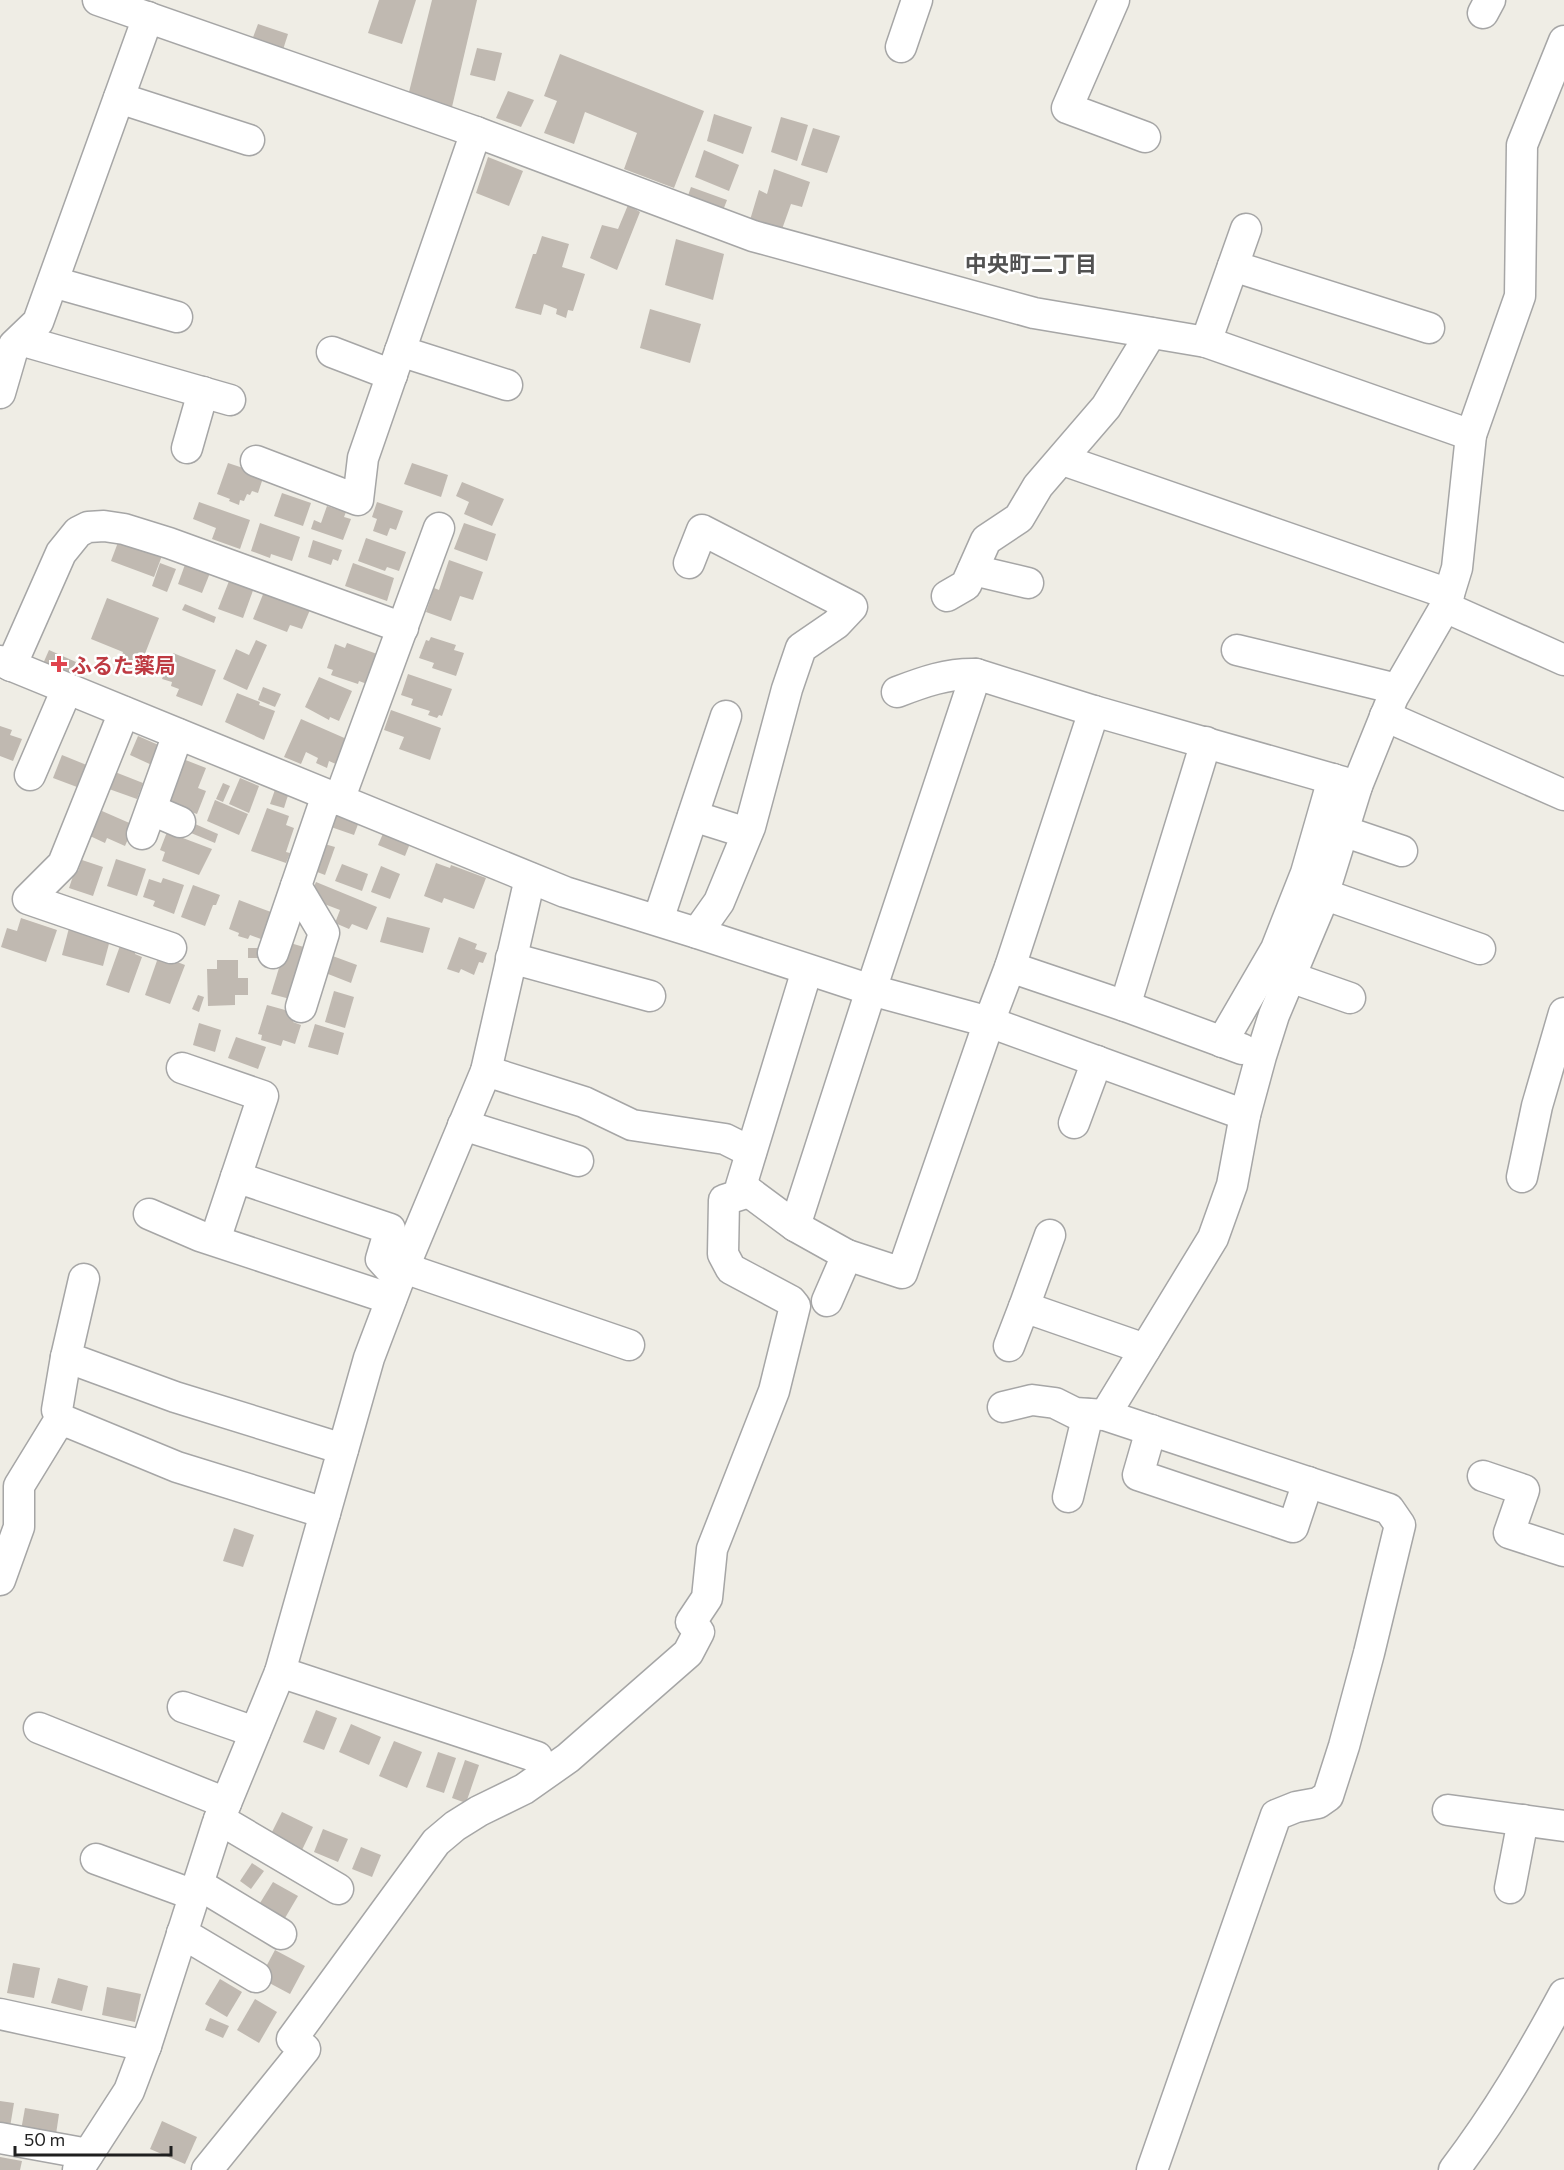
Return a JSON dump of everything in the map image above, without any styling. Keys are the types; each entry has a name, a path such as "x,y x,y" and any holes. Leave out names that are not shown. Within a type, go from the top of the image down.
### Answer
{"street":[{"path":"901,47 917,0"},
{"path":"1114,0 1067,108 1145,137"},
{"path":"0,393 14,345 38,322 119,98 123,6 476,132 753,236 1034,313 1206,342 1471,435"},
{"path":"1222,1042 1276,950 1345,783 1447,601 1457,568 1471,435 1520,296 1522,145 1564,41"},
{"path":"119,98 249,140"},
{"path":"256,461 358,500 363,458 476,132"},
{"path":"1206,342 1246,229"},
{"path":"1233,266 1429,328"},
{"path":"53,282 177,317"},
{"path":"947,596 966,585 986,540 1020,518 1038,486 1063,460 1106,407 1151,333"},
{"path":"20,340 216,396 187,448"},
{"path":"332,352 507,386"},
{"path":"1063,460 1447,601 1564,660"},
{"path":"403,628 169,543 124,529 88,526 78,532 61,553 3,664 565,892 870,990 989,1022 1245,1115"},
{"path":"273,952 296,886 403,628 440,528"},
{"path":"689,563 702,530 852,607 836,624 801,648 747,833 719,902 697,933"},
{"path":"973,570 1028,583"},
{"path":"1237,650 1391,703 1564,795"},
{"path":"897,692 921,682 959,673 976,674 1094,711 1345,783"},
{"path":"795,1226 870,990 976,674"},
{"path":"30,775 67,689"},
{"path":"807,970 741,1186 795,1226 847,1255 902,1273 1010,967 1094,711"},
{"path":"124,712 63,864 28,899 171,948"},
{"path":"658,921 726,716"},
{"path":"178,734 147,822 180,822"},
{"path":"1125,1006 1206,742"},
{"path":"1068,1497 1096,1414 1145,1349 1213,1238 1232,1185 1245,1115 1261,1056 1323,894 1343,831 1345,783"},
{"path":"693,816 747,833"},
{"path":"1343,831 1402,851"},
{"path":"0,2138 83,2162 129,2091 146,2046 222,1811 280,1672 369,1358 398,1282 486,1071 530,878"},
{"path":"296,886 324,933 301,1007"},
{"path":"1323,894 1480,949"},
{"path":"511,958 650,996"},
{"path":"1010,967 1261,1056"},
{"path":"1290,977 1350,998"},
{"path":"1522,1178 1538,1106 1564,1016"},
{"path":"1074,1123 1097,1061"},
{"path":"182,1068 263,1096 214,1240"},
{"path":"486,1071 584,1102 632,1125 725,1139 751,1152"},
{"path":"463,1125 578,1161"},
{"path":"236,1177 390,1229 381,1259 398,1282"},
{"path":"207,2170 305,2049 292,2038 436,1842 455,1826 479,1811 524,1790 568,1758 688,1653 699,1632 691,1622 706,1598 712,1549 774,1391 795,1306 790,1301 731,1269 723,1254 724,1200 749,1192"},
{"path":"149,1214 214,1240 398,1282 628,1346"},
{"path":"1009,1346 1050,1235"},
{"path":"828,1301 847,1255"},
{"path":"57,1410 66,1357 84,1279"},
{"path":"1024,1307 1145,1349"},
{"path":"66,1357 175,1396 343,1449"},
{"path":"1003,1407 1032,1400 1055,1403 1075,1413 1096,1414 1151,1430 1389,1509 1400,1525 1369,1653 1328,1796 1318,1803 1296,1807 1276,1815 1152,2170"},
{"path":"0,1580 19,1527 19,1486 57,1425 68,1422 177,1467 325,1513"},
{"path":"1151,1430 1138,1475 1293,1527 1308,1482"},
{"path":"1483,1476 1524,1490 1509,1533 1564,1551"},
{"path":"280,1672 537,1757"},
{"path":"183,1707 255,1732"},
{"path":"39,1728 222,1811 338,1889"},
{"path":"1448,1810 1564,1826"},
{"path":"1510,1888 1523,1821"},
{"path":"96,1859 196,1889 281,1934"},
{"path":"183,1933 256,1977"},
{"path":"1454,2170 1484,2130 1520,2074 1564,1994"},
{"path":"0,2014 146,2046"}],"building":[{"path":"379,0 416,0 402,44 368,33"},
{"path":"432,0 477,0 452,107 409,92"},
{"path":"258,24 288,34 281,56 249,48"},
{"path":"477,48 502,53 495,81 470,75"},
{"path":"560,54 704,111 674,188 624,169 637,133 585,112 574,144 544,133 557,101 544,96"},
{"path":"508,91 534,100 521,127 496,118"},
{"path":"714,114 752,127 743,154 707,141"},
{"path":"781,117 808,125 797,161 771,152"},
{"path":"813,128 840,136 827,173 801,165"},
{"path":"704,150 739,165 729,191 695,177"},
{"path":"488,157 523,171 509,206 476,193"},
{"path":"774,169 810,182 802,207 791,204 781,232 750,220 759,190 767,194"},
{"path":"691,187 727,200 717,226 682,213"},
{"path":"628,205 640,212 617,270 590,258 602,225 618,229"},
{"path":"542,236 569,244 562,267 585,274 573,311 568,310 566,318 556,314 557,309 544,304 541,315 515,308 533,254 536,254"},
{"path":"676,239 724,254 713,300 665,285"},
{"path":"650,309 701,324 690,363 640,348"},
{"path":"228,463 264,475 258,493 252,491 250,495 247,494 244,501 240,500 239,505 217,494"},
{"path":"412,463 448,475 441,497 404,484"},
{"path":"462,482 504,499 492,526 464,514 469,502 456,496"},
{"path":"282,493 311,503 303,526 274,516"},
{"path":"199,502 250,520 240,549 212,539 216,528 193,519"},
{"path":"377,502 403,511 396,530 390,528 387,536 373,531 377,519 372,517"},
{"path":"327,506 346,512 344,517 351,519 343,540 311,529 314,520 321,523"},
{"path":"260,523 300,537 292,561 271,554 270,558 251,551"},
{"path":"464,523 496,534 487,561 454,549"},
{"path":"120,537 163,553 154,577 111,561"},
{"path":"366,538 406,552 399,571 387,567 385,571 358,561"},
{"path":"313,540 342,550 338,561 333,559 331,565 308,557"},
{"path":"187,559 212,568 202,593 178,584"},
{"path":"449,560 483,572 473,600 460,596 451,621 426,612 434,588 439,590"},
{"path":"160,563 176,569 167,592 152,586"},
{"path":"353,563 394,578 387,601 345,586"},
{"path":"231,576 255,585 243,618 218,609"},
{"path":"266,587 312,605 302,629 290,625 287,632 253,619"},
{"path":"107,598 159,618 137,674 118,666 123,652 91,639"},
{"path":"185,604 216,617 214,623 182,610"},
{"path":"431,637 456,645 454,650 464,653 456,676 432,668 434,663 419,658 426,640 429,641"},
{"path":"256,640 267,645 247,690 223,679 236,649 249,655"},
{"path":"347,643 377,654 367,684 359,681 358,684 331,675 333,670 327,668 335,644 345,648"},
{"name":"ふるた薬局","path":"49,650 76,662 69,677 42,666"},
{"path":"173,653 216,670 202,706 176,696 179,689 171,686 172,682 162,679"},
{"path":"408,674 452,689 442,716 439,715 437,718 428,715 430,711 411,705 413,699 401,695"},
{"path":"319,677 352,691 339,721 330,717 329,720 305,707"},
{"path":"263,687 281,694 275,707 258,700"},
{"path":"237,693 275,711 264,740 225,722"},
{"path":"391,710 441,728 430,760 399,749 404,737 384,730"},
{"path":"301,719 349,740 338,765 329,761 327,768 316,763 318,758 306,752 301,764 284,757"},
{"path":"0,726 12,730 10,735 22,739 13,761 0,756"},
{"path":"138,736 163,747 154,766 130,755"},
{"path":"62,755 94,768 85,790 53,778"},
{"path":"183,759 206,768 198,788 206,791 197,814 166,803"},
{"path":"115,772 143,783 137,799 109,789"},
{"path":"240,778 259,786 249,813 229,804"},
{"path":"223,783 230,786 223,802 216,799"},
{"path":"277,784 290,789 284,808 270,804"},
{"path":"215,800 248,814 239,835 207,821"},
{"path":"267,808 289,816 286,825 294,828 286,852 290,853 286,863 251,851"},
{"path":"102,811 134,825 125,846 107,838 105,843 90,836"},
{"path":"337,811 360,819 354,835 331,827"},
{"path":"195,824 218,834 215,843 191,833"},
{"path":"385,829 411,841 405,856 378,845"},
{"path":"167,832 212,849 199,875 162,861 165,852 160,850"},
{"path":"321,843 335,847 325,875 312,870"},
{"path":"116,859 146,869 137,896 107,886"},
{"path":"82,860 103,867 93,896 69,888 75,870 78,871"},
{"path":"436,863 450,868 451,865 486,878 474,909 444,898 442,903 424,896"},
{"path":"342,864 368,874 362,891 335,881"},
{"path":"381,866 400,874 390,899 371,892"},
{"path":"163,878 184,885 174,914 153,906 155,901 143,897 149,879 161,883"},
{"path":"316,882 377,907 367,930 352,924 349,929 335,923 340,910 319,902 321,897 311,893"},
{"path":"193,885 220,895 216,905 213,905 205,926 181,917"},
{"path":"239,900 271,912 261,939 250,935 248,939 238,936 239,933 229,929"},
{"path":"387,917 430,928 423,953 380,942"},
{"path":"21,918 57,930 46,962 1,947 7,928 17,931"},
{"path":"69,928 110,940 103,966 62,955"},
{"path":"459,937 477,944 475,949 487,953 483,963 479,962 474,975 461,969 459,973 447,969"},
{"path":"287,942 307,948 294,1000 271,994"},
{"path":"121,943 137,948 135,954 142,957 129,993 106,985"},
{"path":"248,948 265,948 265,958 248,958"},
{"path":"159,955 185,965 170,1004 145,995"},
{"path":"330,955 357,965 351,983 323,972"},
{"path":"217,960 238,960 238,978 248,978 248,995 235,995 235,1005 208,1006 207,969 217,969"},
{"path":"334,991 354,997 345,1028 325,1022"},
{"path":"198,995 204,997 199,1012 192,1009"},
{"path":"267,1005 296,1013 293,1022 301,1025 295,1044 283,1040 281,1046 261,1040 262,1035 258,1034"},
{"path":"199,1023 221,1030 215,1052 193,1045"},
{"path":"315,1024 344,1033 338,1055 308,1047"},
{"path":"236,1037 266,1047 258,1069 228,1058"},
{"path":"234,1528 254,1535 243,1567 223,1561"},
{"path":"316,1710 337,1718 324,1750 303,1742"},
{"path":"351,1724 381,1737 369,1765 339,1752"},
{"path":"394,1741 422,1752 407,1788 379,1776"},
{"path":"438,1752 456,1758 444,1793 426,1787"},
{"path":"465,1760 479,1765 466,1803 452,1798"},
{"path":"282,1812 313,1827 302,1850 271,1834"},
{"path":"323,1829 348,1839 338,1862 314,1852"},
{"path":"361,1847 381,1855 372,1877 352,1869"},
{"path":"252,1863 264,1871 251,1889 240,1881"},
{"path":"273,1882 298,1896 285,1918 260,1903"},
{"path":"275,1950 305,1966 290,1994 260,1978"},
{"path":"13,1963 40,1968 34,1998 7,1993"},
{"path":"58,1978 88,1986 82,2011 51,2003"},
{"path":"220,1979 242,1992 227,2017 205,2004"},
{"path":"107,1987 141,1994 135,2022 102,2015"},
{"path":"255,1999 277,2012 259,2043 237,2030"},
{"path":"210,2018 229,2026 223,2038 205,2030"},
{"path":"0,2101 14,2103 9,2133 0,2131"},
{"path":"25,2108 59,2114 55,2141 20,2136"},
{"path":"162,2121 197,2137 185,2164 150,2149"},
{"path":"0,2157 22,2161 20,2170 0,2170"}],"place":[{"name":"ふるた薬局","path":"59,664"}],"district":[{"name":"中央町二丁目","path":"1031,263"}]}
